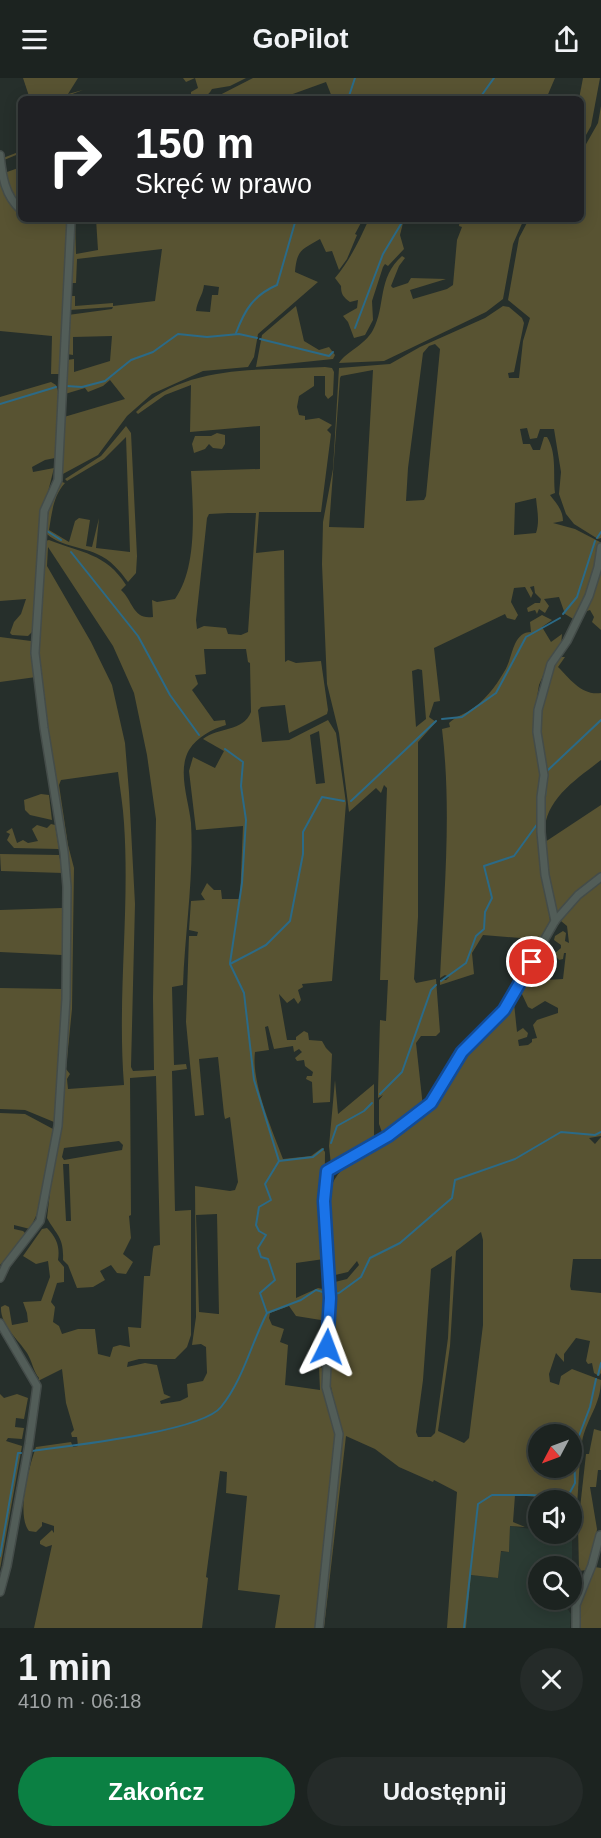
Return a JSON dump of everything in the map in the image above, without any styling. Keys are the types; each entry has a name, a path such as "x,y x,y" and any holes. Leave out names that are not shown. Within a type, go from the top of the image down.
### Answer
{"street":[{"path":"0,155 3,181 18,207"},
{"path":"0,1278 6,1265 40,1221 57,1126 66,999 65,860 44,728 35,653 44,511 58,480 70,222"},
{"path":"555,921 545,875 541,832 541,797 544,775 537,732 538,710 551,664 567,641 589,597 601,547"},
{"path":"319,1628 339,1434 326,1388 330,1298 324,1201 327,1171 388,1136 431,1103 462,1052 504,1010 555,921 578,896 601,877"},
{"path":"0,1323 37,1386 29,1444 7,1566 0,1592"},
{"path":"576,1628 576,1605 592,1565 600,1535"}],"shaded area":[{"path":"23,78 78,78 68,94 83,90 67,96 29,96"},
{"path":"183,78 195,78 186,82"},
{"path":"195,78 246,78 230,86 212,89 205,96 191,96 191,92 198,88"},
{"path":"253,78 555,78 547,96 332,96 326,82 287,96 218,96"},
{"path":"583,78 600,78 591,126 584,139 584,96 580,96"},
{"path":"601,106 601,538 598,539 574,524 566,514 559,494 561,472 554,429 540,429 537,438 530,439 527,428 520,429 523,444 530,444 533,450 540,450 544,437 547,437 554,464 555,493 550,495 563,517 563,521 553,523 575,529 600,542 596,566 575,620 565,614 559,597 544,599 549,606 545,613 539,609 537,614 535,610 528,612 527,608 540,603 541,599 535,593 534,586 530,587 533,593 531,598 525,587 514,588 511,602 518,615 515,620 507,618 505,614 434,648 440,701 434,702 429,717 436,722 418,742 418,917 414,979 416,983 436,979 440,1032 436,1036 421,1036 416,1043 423,1107 383,1135 379,1124 379,1100 383,1095 378,1098 378,1091 380,1020 386,1021 388,980 380,980 387,788 384,785 381,793 376,788 349,812 339,733 327,684 322,564 323,522 333,469 339,368 390,364 420,347 485,318 503,306 509,307 522,318 524,323 514,372 508,373 509,378 519,378 523,341 530,318 508,300 519,238 527,222 584,222 584,148 598,123","holes":["435,344 440,349 426,496 424,500 406,501 423,353 429,346","373,370 364,528 329,527 340,378","536,498 538,520 536,533 514,535 515,503","422,670 426,719 416,727 412,671"]},
{"path":"18,152 18,154 4,160 7,172 18,168 18,202 10,190 3,158"},
{"path":"0,169 18,212 18,222 67,222 60,374 51,374 52,336 0,331"},
{"path":"72,222 75,222 76,254 98,250 96,222 361,222 347,259 339,270 332,251 326,252 320,239 301,251 295,272 318,282 258,334 254,357 248,367 203,371 152,394 127,416 98,455 61,475 64,417 125,399 110,380 103,386 88,392 85,388 65,394 67,360 74,359 74,372 110,361 112,336 73,337 73,355 67,354 68,315 113,307 69,310 69,296 75,296 75,306 113,303 113,306 155,301 162,249 77,259 76,283 70,283","holes":["204,285 219,287 218,295 212,295 210,312 196,311"]},
{"path":"368,222 413,222 403,223 400,235 404,249 388,266 385,264 383,267 372,301 373,320 365,335 354,338 343,316 357,308 358,300 350,302 346,299 335,278 358,243"},
{"path":"460,222 523,222 513,244 503,299 486,312 384,361 339,363 373,330 380,311 385,283 394,265 402,256 405,258 391,286 393,288 408,283 411,278 446,279 410,290 413,299 453,285 457,240 462,227 459,226"},
{"path":"296,306 304,341 319,350 329,347 335,355 333,359 256,367 262,335"},
{"path":"332,368 334,372 333,395 328,399 325,395 325,376 314,376 314,386 299,396 297,407 299,415 305,416 305,420 319,418 332,425 327,430 331,434 321,512 259,512 256,553 284,550 285,662 288,660 296,663 321,661 328,710 327,714 289,733 285,705 261,707 258,710 262,742 289,740 328,720 336,733 346,803 332,981 302,984 303,987 298,990 301,1000 298,1004 294,998 287,1003 279,994 287,1040 296,1040 296,1037 304,1031 308,1033 309,1040 322,1041 332,1054 330,1102 313,1103 312,1082 306,1079 307,1076 312,1076 313,1072 305,1066 304,1060 297,1061 295,1058 302,1052 299,1049 294,1052 293,1046 274,1049 268,1026 265,1027 269,1050 255,1052 259,1091 283,1159 311,1156 322,1148 325,1152 324,1259 296,1263 296,1298 318,1288 323,1289 324,1260 327,1321 296,1316 289,1306 270,1313 269,1318 272,1325 284,1329 280,1342 288,1345 285,1385 320,1390 319,1367 323,1368 325,1394 336,1433 318,1628 275,1628 280,1595 238,1590 247,1496 226,1493 227,1472 220,1471 206,1577 208,1578 202,1628 34,1628 52,1545 46,1547 40,1544 40,1541 52,1530 54,1533 54,1526 42,1522 42,1526 36,1532 29,1531 25,1524 25,1490 30,1466 36,1447 71,1442 73,1447 78,1446 77,1437 72,1437 71,1433 74,1430 66,1403 62,1369 38,1381 39,1378 27,1353 3,1320 1,1307 5,1305 9,1307 12,1325 28,1322 23,1302 41,1301 50,1277 48,1261 36,1264 23,1256 42,1229 47,1228 55,1239 59,1251 58,1260 64,1267 64,1282 57,1283 51,1302 55,1307 53,1322 59,1326 62,1334 78,1329 95,1329 98,1354 110,1357 113,1347 120,1345 130,1347 128,1327 141,1328 144,1276 150,1276 153,1249 154,1246 160,1245 156,1076 130,1078 131,1215 129,1216 131,1238 123,1254 133,1262 126,1274 117,1273 111,1265 100,1271 105,1280 93,1287 77,1288 68,1265 63,1260 61,1241 47,1218 62,1087 69,879 37,646 45,541 49,540 92,555 110,566 126,585 121,590 137,613 141,616 153,617 152,600 157,602 175,599 187,571 192,537 191,471 260,469 260,426 190,432 191,385 165,395 138,414 136,412 156,396 201,377 250,370","holes":["256,513 248,632 241,635 228,634 226,628 204,626 197,629 196,620 209,514","48,547 113,646 134,693 147,755 156,819 154,1070 133,1071 131,1067 135,904 125,743 112,685 91,642 47,566","204,649 246,649 250,663 251,712 242,723 203,739 224,751 215,768 193,757 189,771 196,830 243,826 240,899 222,899 221,890 214,890 207,883 201,894 205,900 191,901 189,930 198,932 197,936 189,936 186,1022 195,1116 204,1115 199,1059 218,1057 224,1114 225,1119 230,1117 238,1182 235,1190 230,1191 195,1186 196,1317 192,1345 201,1344 206,1347 207,1373 203,1381 187,1384 188,1397 180,1401 161,1404 160,1401 171,1397 164,1394 157,1365 145,1363 127,1367 128,1362 139,1359 175,1359 187,1347 191,1335 191,1210 175,1211 172,1071 187,1069 186,1064 174,1065 172,987 183,985 190,884 191,823 184,767 189,750 196,741 210,731 226,725 225,720 214,721 192,690 198,684 195,675 206,674","319,731 325,783 316,784 310,735","118,772 124,817 126,889 122,1019 124,1085 68,1089 67,1079 70,1074 66,1069 72,1009 74,868 68,845 59,785 61,780","119,1141 123,1145 122,1150 64,1160 62,1157 64,1148","63,1164 69,1164 71,1221 66,1221","217,1214 219,1314 199,1312 196,1215"]},
{"path":"51,382 56,385 59,394 55,458 32,467 33,472 54,468 40,524 32,632 28,636 12,635 10,633 14,622 21,614 26,599 0,601 0,397"},
{"path":"126,426 131,433 137,556 136,573 128,582 107,559 56,540 45,532 51,499 62,482 65,483 55,499 49,530 69,542 75,521 79,518 90,520 86,546 92,547 99,518 96,548 130,552 126,437 104,459 67,481 65,479 101,456"},
{"path":"217,433 225,435 225,444 222,449 213,448 209,444 205,449 194,453 192,444 195,436 211,436"},
{"path":"601,558 601,630 592,622 594,617 590,610 584,612"},
{"path":"542,615 552,620 542,627 551,642 562,634 561,646 549,662 539,685 535,710 541,755 541,857 551,927 521,977 519,976 525,968 520,967 521,938 483,935 472,953 474,974 440,985 440,980 446,980 449,977 445,975 440,978 447,822 442,729 450,727 451,721 474,708 489,694 507,667 516,641 525,633 531,632 530,622"},
{"path":"0,637 31,641 36,677 0,682"},
{"path":"559,657 565,657 558,667 577,686 588,692 601,693 601,760 570,785 553,804 545,828 545,842 601,805 601,875 556,917 546,876 543,812 545,759 539,717 554,664"},
{"path":"41,794 49,795 52,820 30,815 25,810 24,800"},
{"path":"51,824 55,825 59,849 14,848 7,840 10,834 6,832 12,828 17,843 23,840 28,843 38,841 32,829 37,825 47,828"},
{"path":"0,854 59,855 63,873 1,871"},
{"path":"601,880 601,1136 589,1138 595,1144 601,1137 601,1259 573,1259 570,1286 571,1290 601,1293 601,1373 599,1376 594,1373 592,1363 588,1364 586,1361 590,1341 576,1338 564,1354 564,1362 556,1353 549,1374 550,1382 559,1385 561,1376 572,1369 601,1380 599,1397 582,1442 582,1424 528,1424 528,1478 579,1478 578,1490 528,1490 528,1496 515,1495 513,1522 525,1527 510,1526 509,1552 501,1551 498,1578 471,1575 466,1628 447,1628 457,1492 434,1480 433,1482 399,1467 375,1449 346,1436 324,1628 322,1628 342,1441 329,1377 331,1283 347,1279 359,1265 357,1261 348,1272 331,1276 328,1206 332,1185 347,1165 413,1125 430,1110 462,1057 516,995 514,1003 517,1032 523,1028 528,1033 527,1037 518,1040 519,1046 528,1045 532,1039 537,1038 533,1025 537,1020 558,1013 558,1008 545,1001 532,1009 528,1007 520,990 531,973 537,982 544,984 546,980 563,979 566,953 563,959 559,960 554,954 561,948 561,945 554,940 555,936 563,931 566,933 565,941 569,943 567,926 561,921 574,902","holes":["481,1232 483,1240 483,1325 469,1438 464,1443 438,1431 450,1346 456,1251","452,1256 448,1338 435,1433 431,1437 418,1437 416,1432 423,1380 431,1269"]},
{"path":"62,908 62,955 0,952 0,910"},
{"path":"0,988 64,989 54,1122 25,1110 0,1109"},
{"path":"335,1080 338,1114 374,1084 374,1138 331,1165 329,1146"},
{"path":"0,1113 25,1114 53,1129 41,1205 30,1229 14,1225 14,1229 23,1231 27,1235 0,1265"},
{"path":"0,1394 4,1398 17,1394 28,1398 24,1419 16,1418 15,1427 24,1428 22,1439 8,1438 6,1441 22,1446 0,1569"},
{"path":"594,1429 601,1431 601,1470 598,1470 596,1487 590,1487 597,1529 595,1545 587,1570 582,1571 582,1556 579,1556 578,1544 582,1544 582,1490 586,1454 589,1454"},
{"path":"510,1526 528,1529 528,1544 572,1544 572,1556 528,1556 528,1610 568,1610 571,1614 570,1628 466,1628 471,1575 498,1578 501,1552 509,1552"},
{"path":"595,1567 601,1568 601,1628 578,1628 582,1598"}],"waterway":[{"path":"349,96 355,78"},
{"path":"481,96 494,78"},
{"path":"236,333 243,317 256,298 277,285 295,222"},
{"path":"355,328 383,254 402,222"},
{"path":"66,386 82,387 105,381 131,360 153,352 178,334 207,337 239,334 257,338"},
{"path":"260,339 329,356 333,352"},
{"path":"0,404 56,387"},
{"path":"47,531 61,540"},
{"path":"597,538 601,532"},
{"path":"563,614 577,597 595,541"},
{"path":"71,552 138,636 170,695 199,735"},
{"path":"442,719 462,717 496,693 526,637 560,618"},
{"path":"547,771 601,720"},
{"path":"351,801 436,721"},
{"path":"225,749 243,762 241,786 246,820 242,883 230,963"},
{"path":"544,807 546,786"},
{"path":"31,1451 162,1431 188,1424 209,1416 221,1407 241,1374 267,1313 260,1293 275,1280 268,1259 261,1257 258,1248 266,1235 259,1231 256,1225 259,1207 271,1200 265,1184 279,1161 254,1080 244,993 230,964 266,945 290,921 303,854 303,832 322,797 344,801"},
{"path":"441,981 466,963 476,936 484,929 485,912 492,898 484,866 514,856 538,823"},
{"path":"380,1094 402,1072 431,990 436,985"},
{"path":"331,1143 337,1126 364,1111 372,1103"},
{"path":"333,1294 339,1293 361,1277 370,1258 400,1243 452,1198 455,1180 515,1159 561,1132 595,1135 601,1132"},
{"path":"279,1161 313,1157 323,1149"},
{"path":"267,1313 301,1300 316,1290 326,1293"},
{"path":"598,1375 601,1363"},
{"path":"464,1628 478,1504 492,1495 567,1498 575,1483 574,1449 590,1407 596,1379"},
{"path":"0,1556 18,1453 21,1453"}],"route":[{"path":"327,1347 330,1298 324,1201 327,1171 388,1136 431,1103 462,1052 504,1010 532,962"}]}
